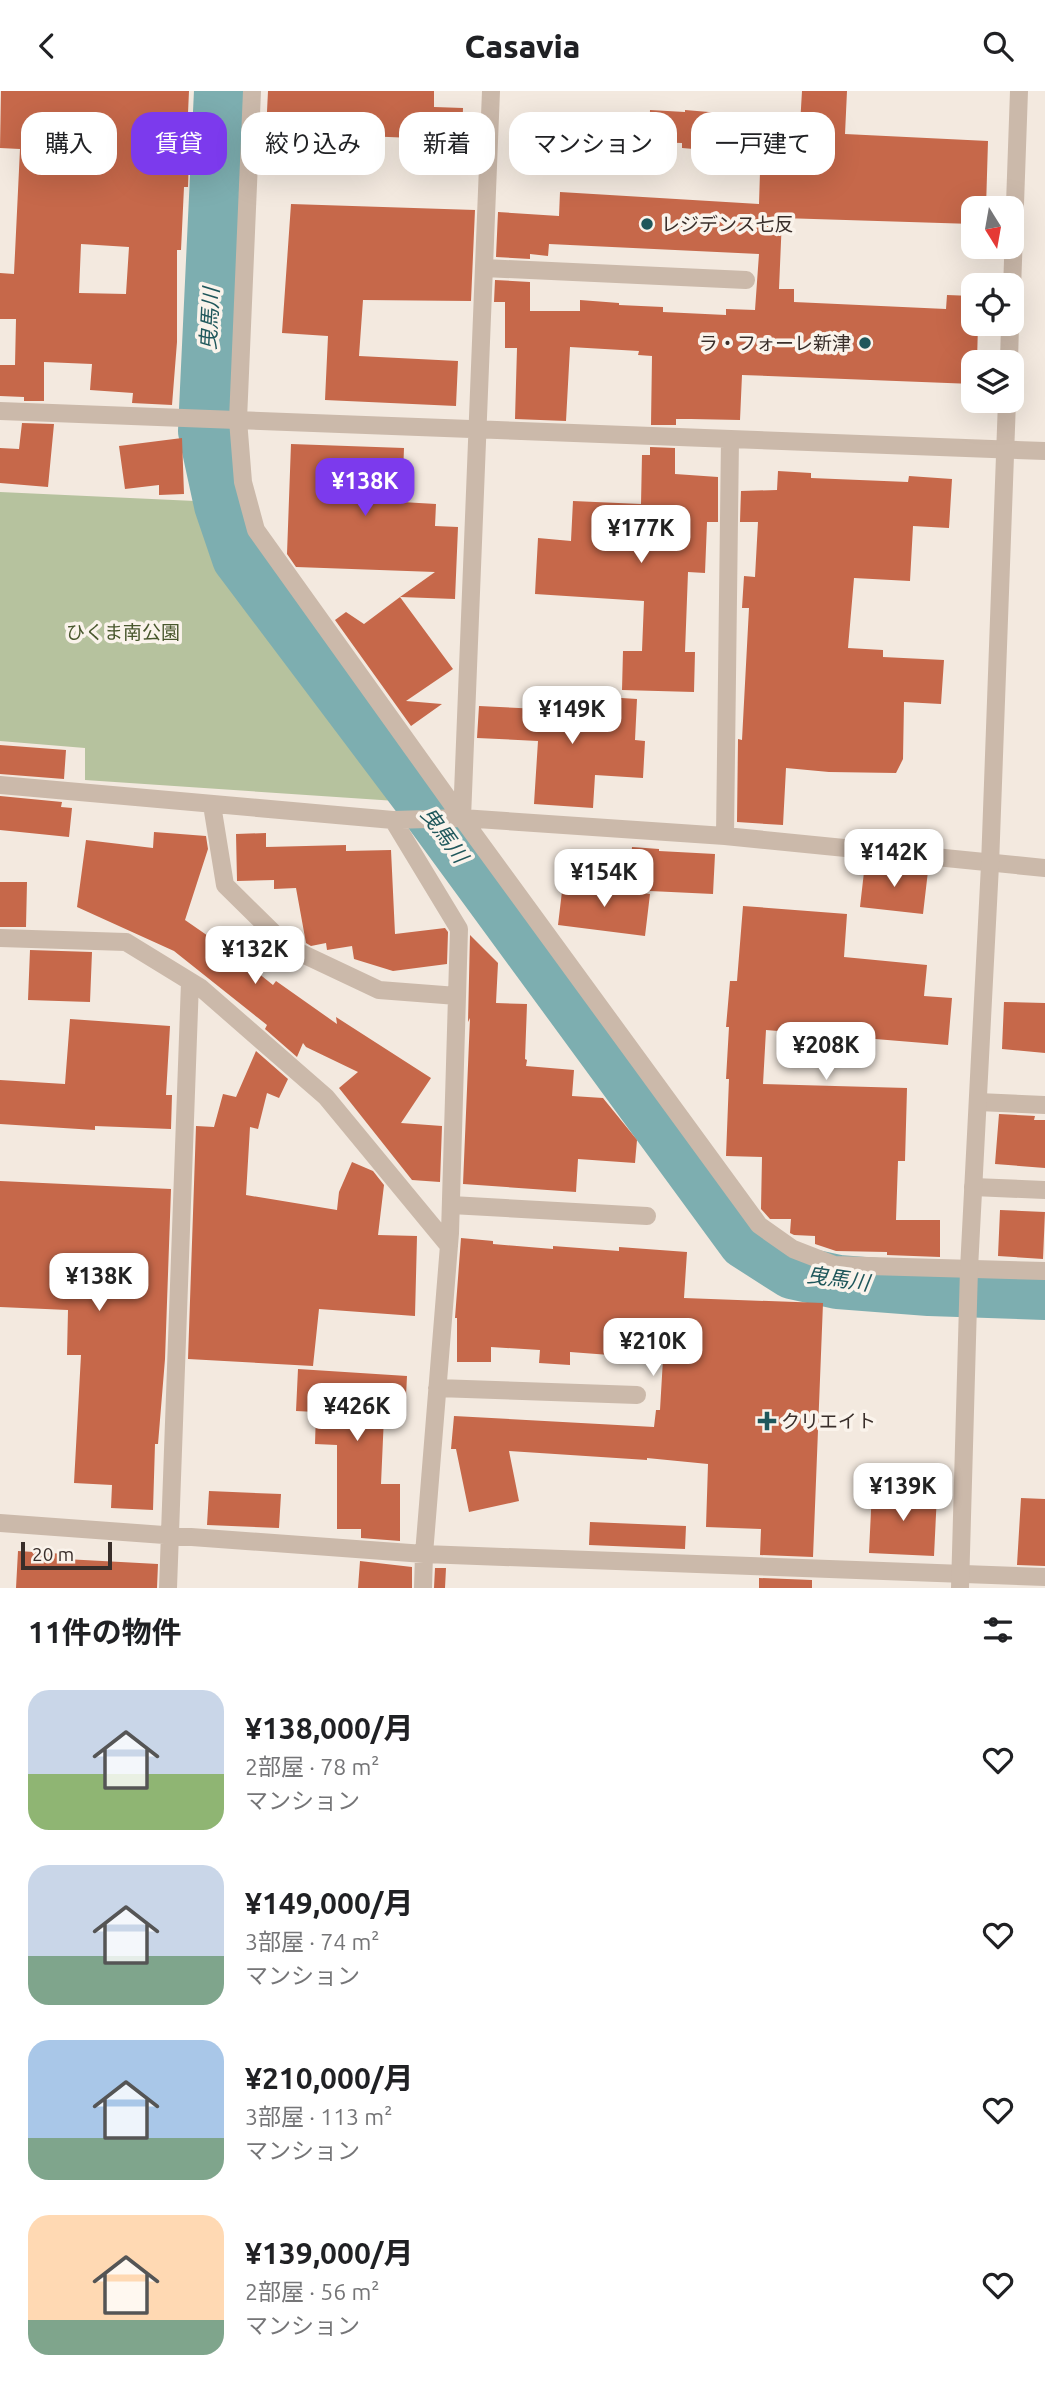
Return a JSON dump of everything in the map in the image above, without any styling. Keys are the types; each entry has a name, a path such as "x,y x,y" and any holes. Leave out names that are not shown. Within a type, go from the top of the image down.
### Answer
{"street":[{"path":"252,91 231,419 243,482 256,530 456,818 760,1225 793,1249 834,1265 1045,1271"},
{"path":"456,818 478,430 491,91"},
{"path":"1013,273 1019,91"},
{"path":"484,268 746,279"},
{"path":"0,411 1045,451"},
{"path":"961,1580 967,1311 990,865 1007,413"},
{"path":"725,836 730,439"},
{"path":"0,785 393,820 456,818 725,836 1045,869"},
{"path":"212,805 225,885 288,947 379,990 457,996"},
{"path":"393,820 459,929 449,1246 423,1588"},
{"path":"0,938 126,942 201,988 326,1097 449,1246"},
{"path":"168,1588 190,982"},
{"path":"978,1102 1045,1105"},
{"path":"973,1187 1045,1190"},
{"path":"451,1205 647,1216"},
{"path":"438,1388 636,1395"},
{"path":"0,1523 424,1554 961,1580 1045,1577"}],"green space":[{"name":"ひくま南公園","path":"0,492 195,501 208,541 411,802 85,780 85,748 0,741"}],"building":[{"path":"1,91 189,91 188,112 131,112 131,175 188,175 188,187 184,187 181,250 177,250 177,342 172,405 132,403 133,393 90,390 92,364 44,362 44,401 24,401 24,397 0,396 0,365 15,365 16,319 0,319 0,273 14,274 20,149 0,148","holes":["81,244 129,247 126,294 79,293"]},
{"path":"268,91 434,91 434,107 463,108 463,112 399,112 399,137 385,137 385,112 267,112"},
{"path":"802,91 847,91 845,134 988,141 986,196 961,196 961,224 782,218 779,289 794,289 794,302 946,309 947,295 961,296 961,336 978,336 977,350 961,350 961,384 742,375 740,420 676,419 676,425 651,425 652,356 638,355 639,351 570,347 566,421 515,419 517,348 505,348 505,302 494,302 495,280 530,282 530,311 580,311 580,300 663,307 663,312 726,315 726,309 755,310 759,254 549,244 548,256 530,254 530,259 496,257 498,212 559,216 560,192 759,204 760,175 835,175 835,112 801,112"},
{"path":"685,110 709,112 691,112 691,149 682,148 682,143 677,143 677,112 650,112"},
{"path":"291,204 475,210 471,301 363,300 359,356 458,361 456,406 325,400 328,336 282,333"},
{"path":"22,423 54,424 48,487 0,483 0,448 19,449"},
{"path":"182,438 184,494 159,495 159,485 125,489 119,446"},
{"path":"291,444 404,448 402,502 436,504 435,526 458,527 455,599 400,597 435,572 296,567 287,554"},
{"path":"650,447 675,448 675,474 718,477 718,522 707,522 705,573 688,572 685,652 695,652 694,692 622,690 623,651 642,651 644,601 535,594 538,538 571,541 573,501 641,504 642,455 650,455"},
{"path":"778,471 811,473 811,478 908,482 909,476 952,479 949,528 913,526 910,581 854,578 848,648 883,650 883,657 944,660 941,704 904,702 903,759 896,773 786,768 783,825 737,822 738,739 742,740 749,608 742,608 744,576 755,577 758,522 740,522 741,491 777,490"},
{"path":"400,597 453,669 406,701 442,704 411,726 335,620 346,612 364,624"},
{"path":"606,697 637,699 635,740 645,741 643,778 595,775 593,808 534,804 538,741 477,738 479,706 605,710"},
{"path":"0,745 66,750 64,779 0,774"},
{"path":"0,796 62,802 61,807 72,808 69,837 0,830"},
{"path":"154,832 206,836 208,849 185,920 273,985 276,981 337,1024 336,1017 431,1078 401,1123 442,1126 440,1182 412,1180 339,1088 358,1072 306,1047 303,1043 297,1057 265,1029 267,1025 174,951 77,907 86,840 153,848"},
{"path":"266,833 266,847 346,845 346,851 391,850 395,934 445,928 448,932 447,964 393,971 354,959 352,946 327,950 326,943 311,946 306,943 296,888 274,889 274,880 237,881 236,834"},
{"path":"632,847 715,854 713,894 629,890"},
{"path":"865,863 928,871 923,914 860,907"},
{"path":"0,882 27,882 26,927 0,927"},
{"path":"563,883 650,894 645,936 558,925"},
{"path":"743,906 847,914 844,957 927,965 924,996 952,998 948,1045 766,1030 763,1084 907,1088 905,1161 898,1161 896,1220 940,1220 940,1257 836,1251 815,1244 815,1236 794,1235 790,1233 791,1219 770,1219 761,1209 762,1157 726,1156 729,1027 726,1027 730,981 737,981"},
{"path":"470,935 498,963 496,1003 527,1004 526,1066 574,1070 572,1096 603,1098 637,1140 635,1163 578,1159 576,1192 463,1184 470,1018 468,1022"},
{"path":"30,950 92,952 90,1002 28,1000"},
{"path":"1004,1002 1045,1003 1045,1053 1002,1049"},
{"path":"70,1019 170,1026 166,1095 172,1095 171,1129 95,1126 95,1130 0,1124 0,1080 65,1084"},
{"path":"256,1051 288,1079 279,1098 267,1093 258,1129 250,1127 246,1195 337,1210 339,1192 352,1162 373,1171 384,1185 378,1235 417,1236 415,1316 319,1309 313,1366 188,1359 196,1126 214,1127 223,1094 236,1097"},
{"path":"999,1114 1035,1116 1034,1120 1045,1120 1045,1168 995,1164"},
{"path":"0,1181 171,1189 165,1359 158,1444 155,1444 153,1510 111,1508 112,1485 74,1483 81,1355 67,1355 68,1310 0,1307"},
{"path":"1000,1210 1045,1212 1043,1259 998,1256"},
{"path":"461,1238 493,1241 493,1244 553,1249 553,1246 619,1251 619,1247 687,1252 684,1298 823,1303 813,1557 760,1555 761,1529 706,1527 708,1464 509,1451 519,1501 469,1512 456,1449 451,1449 454,1416 654,1427 656,1410 660,1410 663,1359 570,1352 570,1365 539,1363 540,1350 491,1347 491,1362 457,1362 455,1318"},
{"path":"298,1369 407,1376 405,1417 384,1416 381,1484 400,1484 400,1541 361,1538 361,1529 337,1529 337,1445 315,1444 316,1412 296,1411"},
{"path":"872,1490 937,1494 934,1556 869,1553"},
{"path":"209,1491 281,1494 279,1528 207,1525"},
{"path":"1021,1498 1045,1499 1045,1566 1017,1565"},
{"path":"590,1522 686,1526 685,1549 589,1545"},
{"path":"18,1551 65,1554 65,1559 158,1564 157,1588 16,1588"},
{"path":"360,1561 412,1567 412,1588 358,1588"},
{"path":"435,1568 446,1568 445,1588 434,1588"},
{"path":"759,1578 812,1580 812,1588 759,1588"}],"waterway":[{"name":"曳馬川","path":"221,91 205,431 221,505 239,558 419,797 745,1242 792,1272 838,1282 929,1289 1045,1293"}],"place":[{"name":"レジデンス七反","path":"647,224"},
{"name":"ラ・フォーレ新津","path":"865,343"},
{"name":"クリエイト","path":"767,1421"}]}
